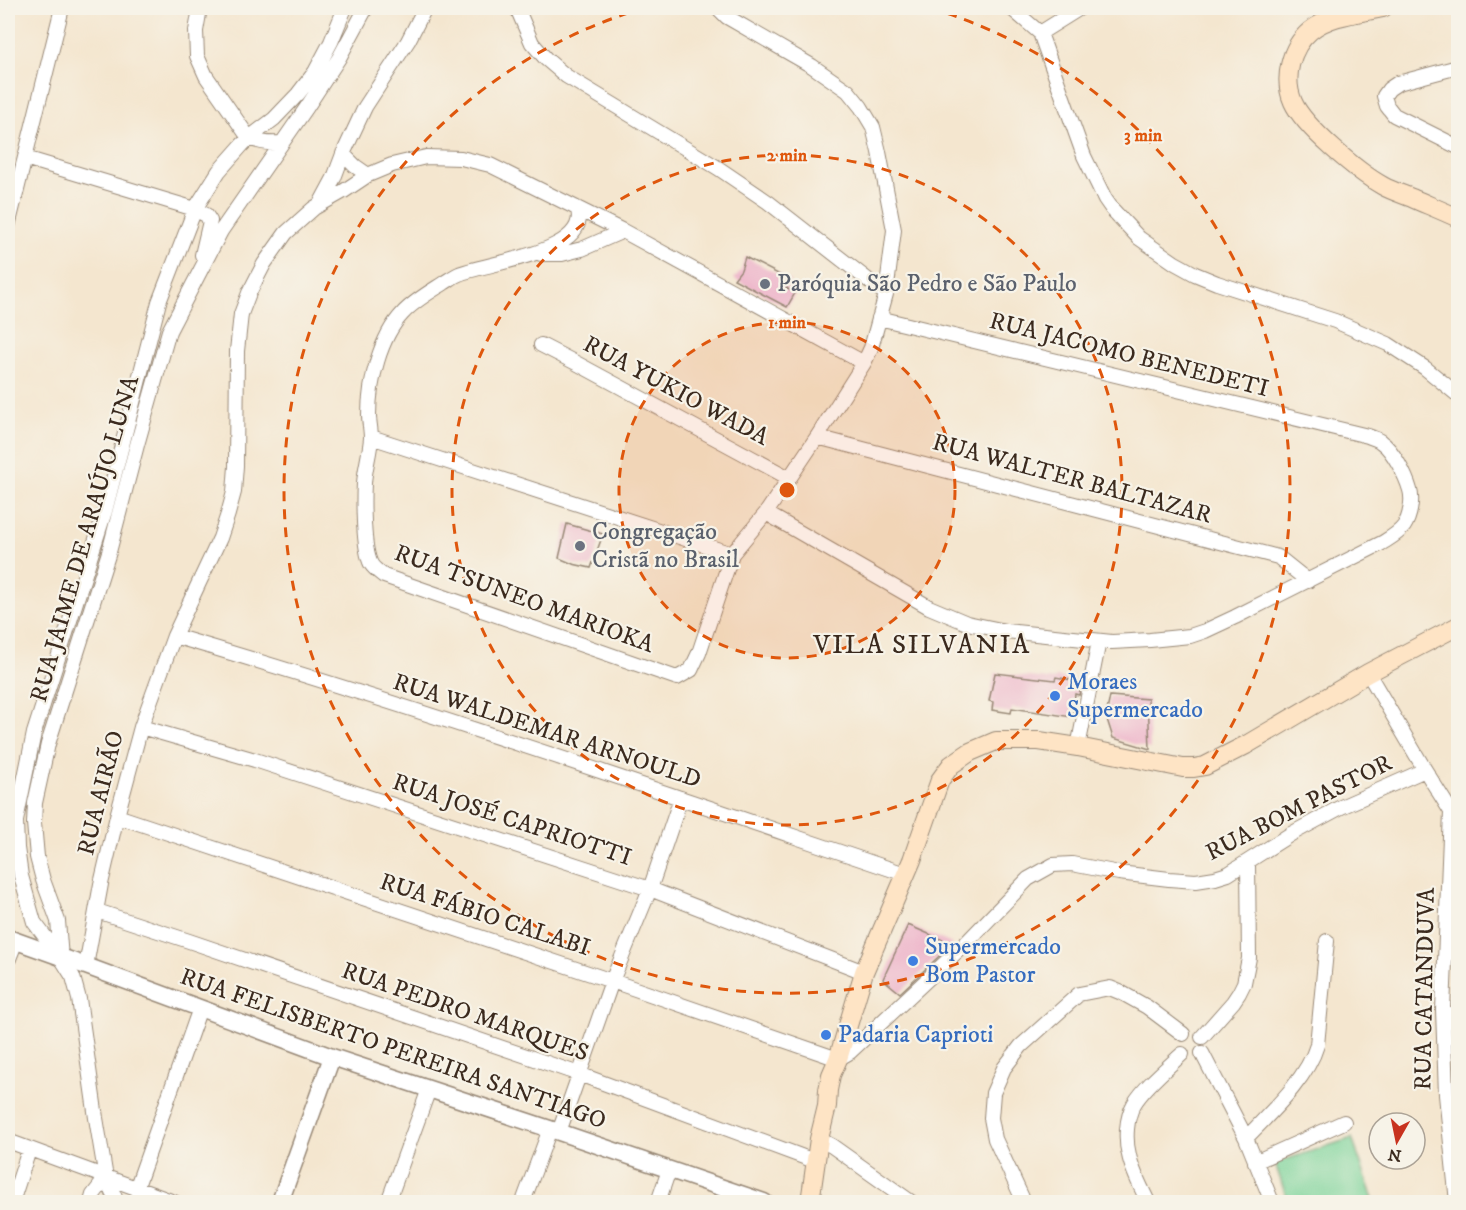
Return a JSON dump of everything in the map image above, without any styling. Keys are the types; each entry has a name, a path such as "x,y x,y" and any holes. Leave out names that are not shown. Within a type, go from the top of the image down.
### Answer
{"main road":[{"path":"1383,8 1339,17 1310,31 1300,41 1290,63 1289,90 1294,103 1313,129 1363,173 1383,186 1458,218"},
{"path":"810,1203 831,1075 864,972 905,874 940,780 951,765 970,752 996,741 1039,741 1183,768 1205,765 1246,745 1368,673 1458,626"}],"street":[{"path":"8,226 62,8"},
{"path":"200,8 196,31 197,56 206,76 249,138 270,144 282,143"},
{"name":"RUA JAIME DE ARAÚJO LUNA","path":"61,958 34,922 21,876 16,821 34,733 105,511 159,302 195,210 219,171 249,138 274,119 298,94 315,72 345,8"},
{"name":"RUA JAIME DE ARAÚJO LUNA","path":"61,958 58,921 36,857 34,803 48,744 109,552 169,331 221,231 308,107 339,58 366,8"},
{"path":"320,204 334,178 364,107 408,41 424,8"},
{"path":"517,8 532,43 566,76 718,168 768,202 886,294"},
{"path":"371,437 732,554 765,513 864,363 871,348 886,294 894,230 873,127 848,90 728,17 718,8"},
{"path":"1011,8 1040,33 1084,156 1108,204 1139,238 1195,274 1335,321 1388,344 1425,368 1458,395"},
{"path":"1040,33 1080,8"},
{"path":"1458,67 1398,83 1384,96 1387,106 1394,115 1458,147"},
{"path":"343,153 355,166 368,175"},
{"path":"320,204 368,175 392,165 426,157 461,158 490,165 623,231 864,363"},
{"path":"25,158 206,214 210,221 208,235 195,280"},
{"name":"RUA AIRÃO","path":"86,966 101,885 141,727 174,636 220,538 234,492 237,351 241,314 264,264 286,233 320,204"},
{"name":"RUA TSUNEO MARIOKA","path":"578,210 580,217 575,230 564,239 536,254 459,274 421,297 402,313 386,338 376,364 370,393 371,437 364,483 367,556 372,567 384,576 677,678 691,670 699,653 732,554"},
{"name":"RUA TSUNEO MARIOKA","path":"536,254 562,254 582,249 623,231"},
{"name":"RUA JACOMO BENEDETI","path":"879,318 1368,436 1381,442 1390,450 1398,463 1410,490 1411,502 1405,524 1397,534 1382,543 1308,581"},
{"name":"RUA YUKIO WADA","path":"541,345 789,478"},
{"name":"RUA WALTER BALTAZAR","path":"817,437 1278,557 1308,581"},
{"path":"765,513 929,607 967,623 1006,631 1112,642 1190,636 1235,618 1308,581"},
{"name":"RUA WALDEMAR ARNOULD","path":"174,636 288,669 905,874"},
{"path":"1078,747 1099,641"},
{"path":"1368,673 1458,824"},
{"name":"RUA JOSÉ CAPRIOTTI","path":"141,727 255,760 650,889 864,972"},
{"name":"RUA BOM PASTOR","path":"838,1059 850,1052 958,950 1028,879 1053,865 1072,864 1119,873 1196,881 1215,878 1248,863 1291,834 1341,807 1425,770"},
{"path":"523,1203 579,1074 612,981 650,889 681,798"},
{"name":"RUA CATANDUVA","path":"1451,812 1443,1010 1446,1095 1455,1156 1457,1203"},
{"name":"RUA FÁBIO CALABI","path":"117,816 838,1059"},
{"path":"1202,1036 1233,1002 1244,983 1249,958 1248,863"},
{"name":"RUA PEDRO MARQUES","path":"97,911 579,1074 817,1162"},
{"path":"8,961 12,939"},
{"name":"RUA FELISBERTO PEREIRA SANTIAGO","path":"12,939 332,1057 765,1203"},
{"path":"1246,1138 1301,1076 1313,1057 1317,1045 1327,940"},
{"path":"61,958 73,977 79,999 106,1178 117,1203"},
{"path":"1024,1203 994,1139 991,1118 993,1093 1004,1068 1021,1046 1079,994 1110,988 1147,1007 1183,1034"},
{"path":"135,1189 200,1008"},
{"path":"1443,1010 1458,1020"},
{"path":"1202,1053 1194,1057 1182,1054 1178,1041 1183,1034 1191,1031 1202,1036 1204,1045 1202,1053 1246,1138 1272,1203"},
{"path":"1148,1203 1129,1157 1126,1134 1128,1124 1133,1105 1182,1054"},
{"path":"280,1203 332,1057"},
{"path":"388,1203 429,1089"},
{"path":"1255,1161 1344,1122"},
{"path":"819,1139 911,1203"},
{"path":"8,1141 174,1203"},
{"path":"12,1203 29,1150"},
{"path":"658,1203 669,1170"},
{"path":"91,1203 93,1196 106,1178"}],"green space":[{"path":"1352,1138 1374,1202 1288,1202 1275,1163"}],"building":[{"name":"Paróquia São Pedro e São Paulo","path":"745,257 790,280 786,288 795,293 787,307 734,279 741,270"},
{"name":"Congregação Cristã no Brasil","path":"567,524 603,534 591,568 559,558"},
{"path":"995,673 1055,680 1056,677 1082,682 1079,695 1075,694 1072,717 1012,708 1011,713 992,710 993,702 989,701"},
{"path":"1110,696 1148,699 1150,749 1113,738 1106,716"},
{"name":"Supermercado Bom Pastor","path":"908,925 952,944 900,993 883,979"}],"place":[{"name":"Paróquia São Pedro e São Paulo","path":"765,284"},
{"name":"Congregação Cristã no Brasil","path":"580,546"},
{"name":"Moraes Supermercado","path":"1055,696"},
{"name":"Supermercado Bom Pastor","path":"913,961"},
{"name":"Padaria Caprioti","path":"826,1035"}],"district":[{"name":"VILA SILVANIA","path":"922,645"}]}
